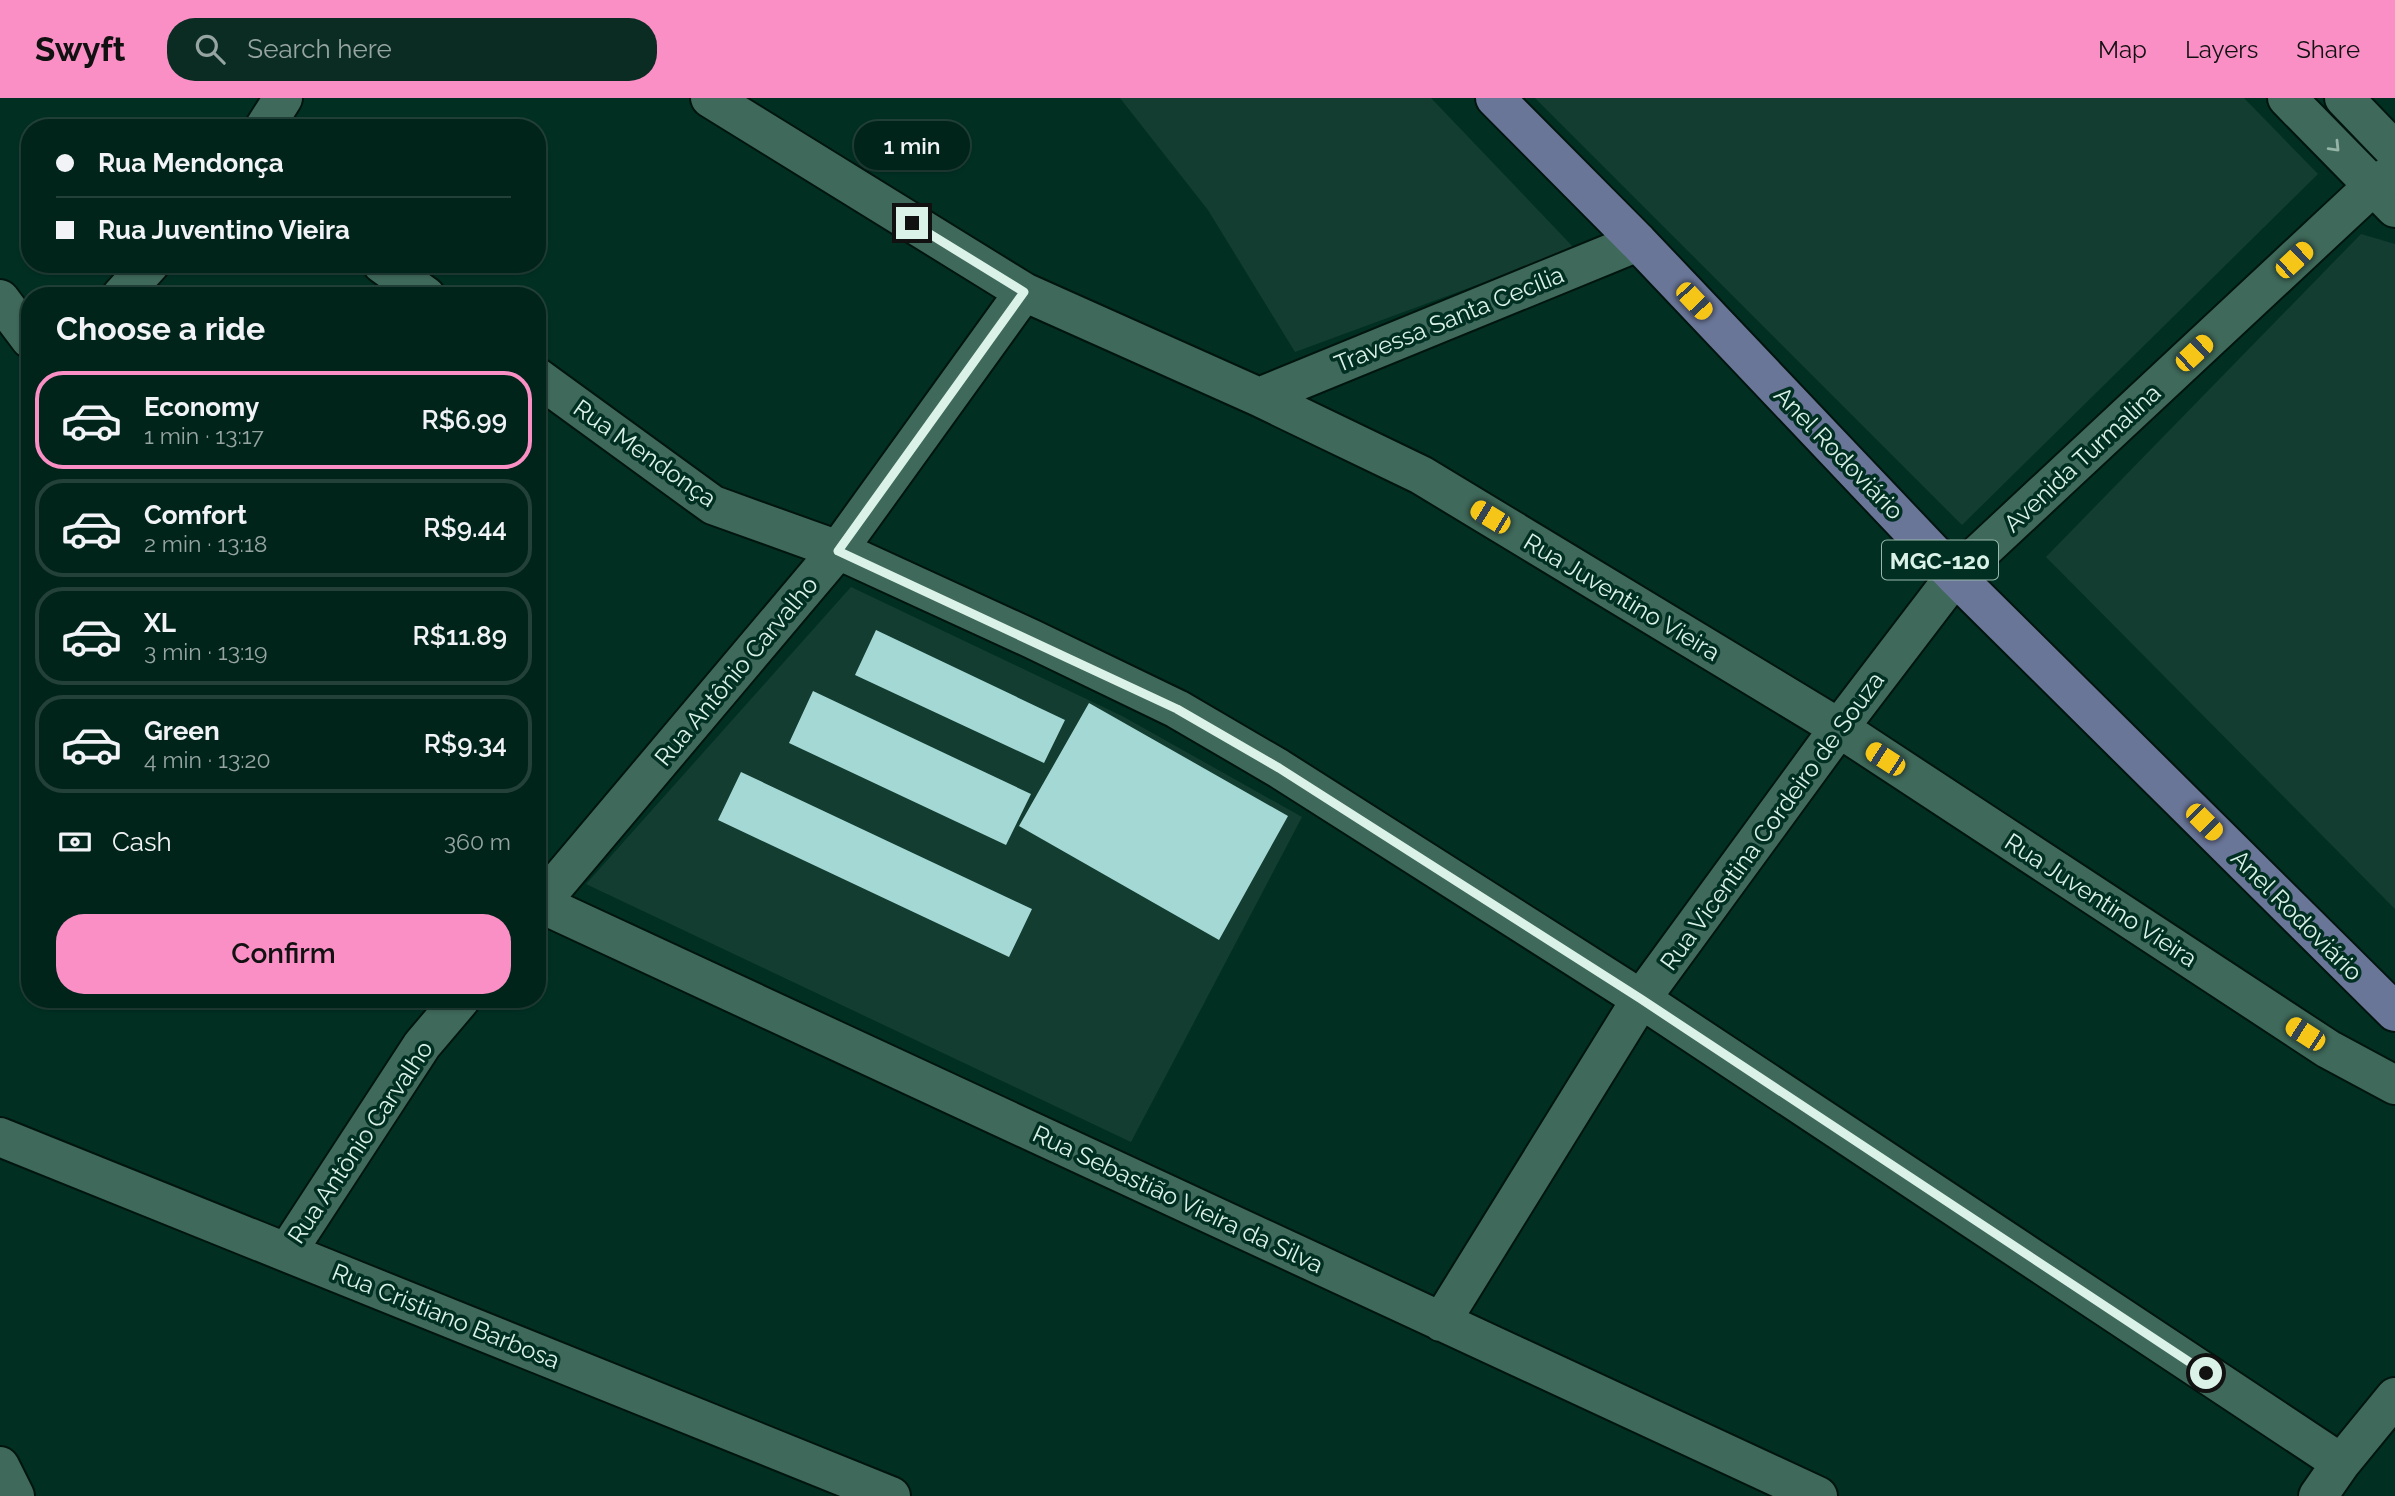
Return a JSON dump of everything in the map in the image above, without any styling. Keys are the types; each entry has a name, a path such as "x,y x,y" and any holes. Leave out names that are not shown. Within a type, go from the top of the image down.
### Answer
{"main road":[{"name":"Anel Rodoviário","path":"1495,98 1638,242 1955,576 2395,1012"}],"street":[{"path":"270,119 283,98"},
{"name":"Rua Juventino Vieira","path":"710,98 1024,292 1259,397 1421,475 1839,728 2328,1049 2395,1085"},
{"path":"2287,98 2388,189"},
{"path":"2344,98 2395,151"},
{"name":"Avenida Turmalina","path":"1955,576 2388,189"},
{"name":"Travessa Santa Cecília","path":"1259,397 1638,242"},
{"path":"129,287 142,273"},
{"path":"394,273 414,287"},
{"name":"Rua Antônio Carvalho","path":"546,896 838,551 1024,292"},
{"path":"0,299 21,327"},
{"name":"Rua Mendonça","path":"546,384 713,505 838,551 1177,709 1279,768 1641,999 2341,1463"},
{"name":"Rua Vicentina Cordeiro de Souza","path":"1441,1322 1641,999 1839,728 1955,576"},
{"name":"Rua Sebastião Vieira da Silva","path":"546,907 1818,1496"},
{"name":"Rua Antônio Carvalho","path":"287,1252 422,1045 453,1008"},
{"name":"Rua Cristiano Barbosa","path":"0,1138 891,1496"},
{"path":"2318,1496 2341,1463 2395,1397"},
{"path":"0,1466 15,1496"}],"shaded area":[{"path":"1120,98 1431,98 1575,249 1295,352 1208,210"},
{"path":"1535,98 2244,98 2318,174 1962,525"},
{"path":"2361,234 2395,244 2395,909 2046,557"},
{"path":"851,587 1122,716 1302,817 1131,1142 586,884"}],"building":[{"path":"876,630 1065,720 1044,763 855,675"},
{"path":"813,691 1031,794 1006,845 789,743"},
{"path":"1089,703 1288,816 1219,940 1019,826"},
{"path":"741,772 1032,909 1009,957 718,820"}],"route":[{"path":"912,223 1024,292 838,551 1032,639 1177,709 1279,768 1641,999 2206,1373"}]}
